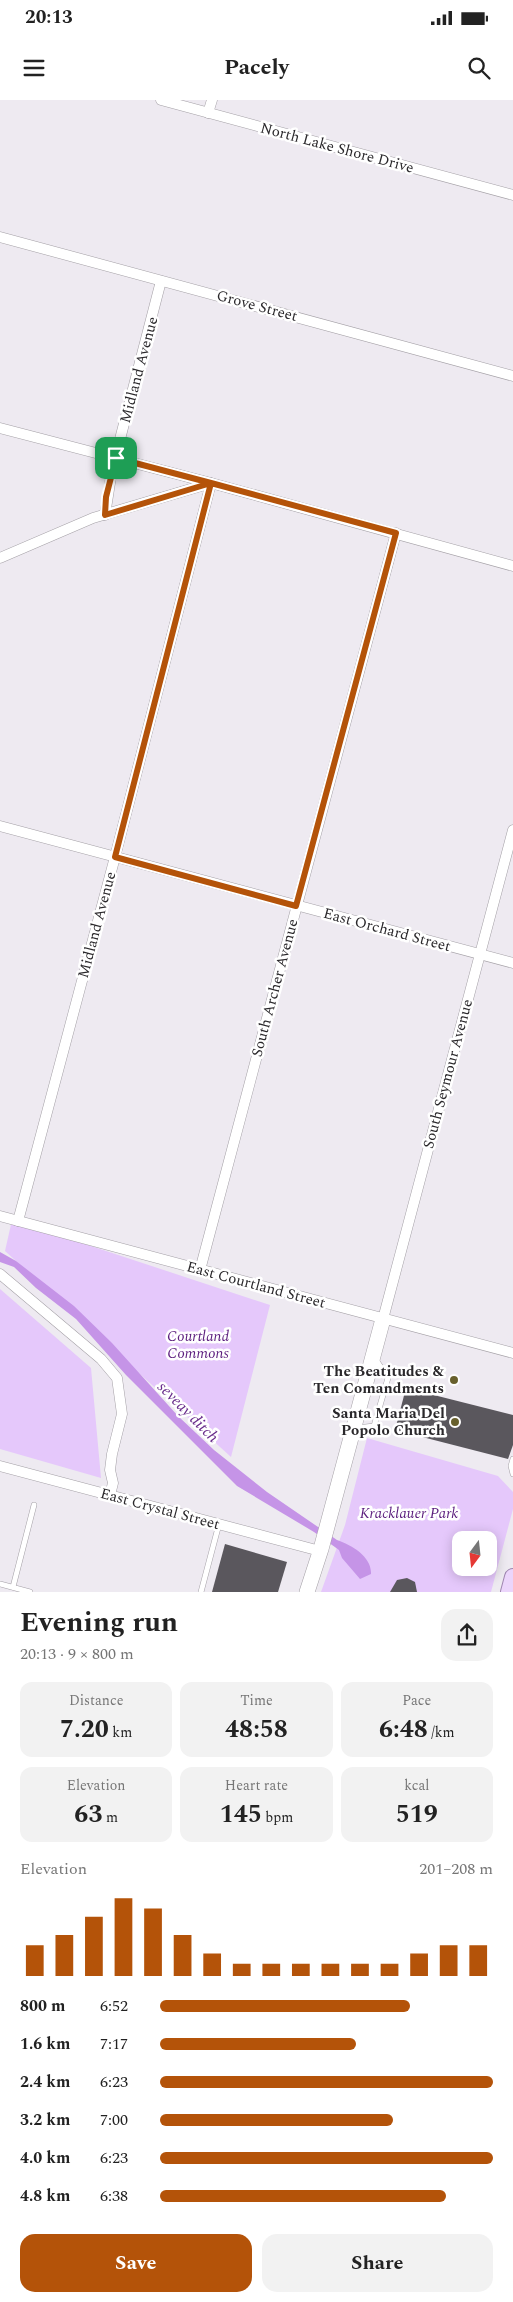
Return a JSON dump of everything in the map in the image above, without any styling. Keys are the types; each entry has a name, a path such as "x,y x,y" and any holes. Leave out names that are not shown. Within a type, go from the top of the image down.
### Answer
{"main road":[{"path":"509,1592 513,1577"}],"street":[{"name":"North Lake Shore Drive","path":"161,100 513,195"},
{"path":"208,113 212,100"},
{"name":"Grove Street","path":"0,237 513,376"},
{"name":"Midland Avenue","path":"105,515 106,497 161,281"},
{"path":"0,428 211,483 513,566"},
{"path":"0,558 105,515 211,483"},
{"name":"Midland Avenue","path":"18,1221 115,857 211,483"},
{"name":"South Archer Avenue","path":"200,1270 396,533"},
{"name":"East Orchard Street","path":"0,826 513,963"},
{"name":"South Seymour Avenue","path":"383,1319 513,830"},
{"name":"East Courtland Street","path":"0,1216 513,1353"},
{"path":"0,1274 101,1359 118,1378 122,1414 112,1454 110,1470 113,1483 110,1495"},
{"path":"307,1592 321,1550 383,1319"},
{"name":"East Crystal Street","path":"0,1466 321,1550"}],"lane":[{"path":"513,1459 511,1466 513,1474"},
{"path":"13,1588 34,1505"},
{"path":"201,1592 219,1524"},
{"path":"0,1584 30,1592"}],"green space":[{"name":"Courtland Commons","path":"12,1220 270,1305 231,1457 5,1251"},
{"path":"0,1289 91,1368 101,1478 0,1449"},
{"name":"Kracklauer Park","path":"367,1438 498,1476 513,1492 513,1509 498,1566 498,1531 452,1531 452,1576 495,1576 491,1592 321,1592 345,1525"}],"shaded area":[{"path":"0,1252 16,1261 74,1306 112,1343 178,1416 214,1450 267,1492 337,1540 360,1552 368,1562 371,1574 360,1579 342,1558 339,1550 314,1532 237,1486 126,1375 76,1319 36,1288 14,1267 0,1262"}],"building":[{"name":"Santa Maria Del Popolo Church","path":"406,1388 513,1415 513,1445 508,1459 395,1430"},
{"path":"225,1544 287,1562 278,1592 212,1592"},
{"path":"407,1578 415,1582 417,1592 390,1592 397,1580"}],"place":[{"name":"The Beatitudes & Ten Comandments","path":"454,1380"},
{"name":"Santa Maria Del Popolo Church","path":"455,1422"}],"route":[{"path":"116,458 106,497 105,515 211,483 396,533 296,906 115,857 211,483 116,458"}],"water label":[{"name":"seveay ditch","path":"188,1412"}]}
